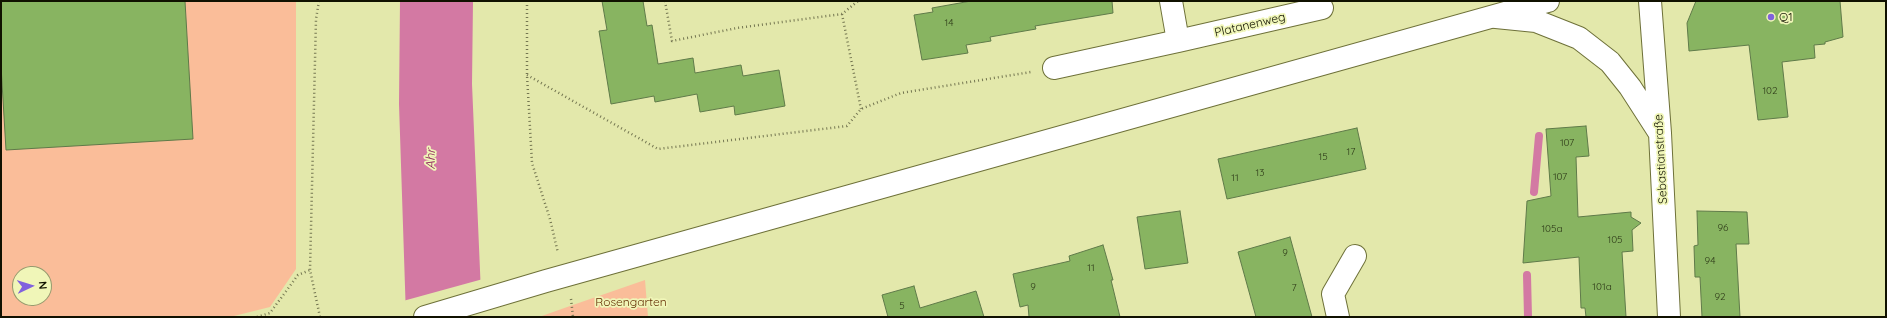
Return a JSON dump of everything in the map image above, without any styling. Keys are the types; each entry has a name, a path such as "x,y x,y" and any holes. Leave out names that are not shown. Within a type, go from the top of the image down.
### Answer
{"main road":[{"path":"1171,1 1178,41"},
{"path":"424,317 1496,17 1548,1"},
{"name":"Sebastianstraße","path":"1650,1 1660,133 1669,317"},
{"name":"Platanenweg","path":"1054,68 1322,8"},
{"path":"1496,17 1536,21 1579,38 1610,62 1630,87 1660,133"},
{"path":"1338,317 1333,294 1355,256"}],"path":[{"path":"319,1 316,19 310,270 320,317"},
{"path":"527,1 527,75 532,163 550,219 559,258"},
{"path":"665,1 672,41 737,28 842,14 858,1"},
{"path":"842,14 861,109"},
{"path":"527,75 658,149 847,126 861,109 901,92 1054,68"},
{"path":"257,317 270,313 298,274 310,270"},
{"path":"570,294 573,317"}],"green space":[{"path":"1,1 296,1 296,269 270,307 230,317 1,317"},
{"name":"Rosengarten","path":"645,280 648,317 539,317 570,306"}],"water":[{"name":"Ahr","path":"400,1 473,1 472,84 482,317 406,317 399,104"}],"pier":[{"path":"483,279 484,317 404,317 403,301"}],"building":[{"path":"1,1 185,1 193,139 6,150 1,66"},
{"path":"602,1 643,1 647,26 652,25 658,64 693,58 695,73 741,65 743,76 779,70 785,106 735,115 734,106 700,112 697,94 655,102 654,96 611,104 599,31 607,30"},
{"path":"971,1 1112,1 1113,13 1035,26 1036,29 990,37 991,41 966,45 968,53 922,60 914,15 933,12 932,8"},
{"path":"1696,1 1840,1 1843,37 1825,42 1825,44 1814,45 1815,58 1782,62 1788,117 1758,120 1749,45 1689,51 1687,23"},
{"path":"1586,126 1589,156 1576,157 1578,217 1631,212 1631,217 1641,223 1632,230 1633,251 1622,252 1626,317 1586,317 1585,308 1581,308 1579,257 1523,263 1527,201 1551,196 1546,129"},
{"path":"1357,128 1366,169 1227,199 1218,159"},
{"path":"1180,211 1188,263 1145,269 1137,217"},
{"path":"1697,211 1747,212 1749,244 1736,244 1740,317 1702,317 1700,277 1695,277 1694,246 1698,245"},
{"path":"1290,237 1312,317 1256,317 1238,252"},
{"path":"1103,245 1113,280 1111,280 1120,317 1029,317 1028,305 1020,307 1013,274 1070,261 1069,256"},
{"path":"914,286 920,308 976,291 984,317 888,317 882,295"}],"waterway":[{"path":"1534,192 1539,136"},
{"path":"1527,275 1528,317"}],"place":[{"name":"Q1","path":"1771,17"}]}
